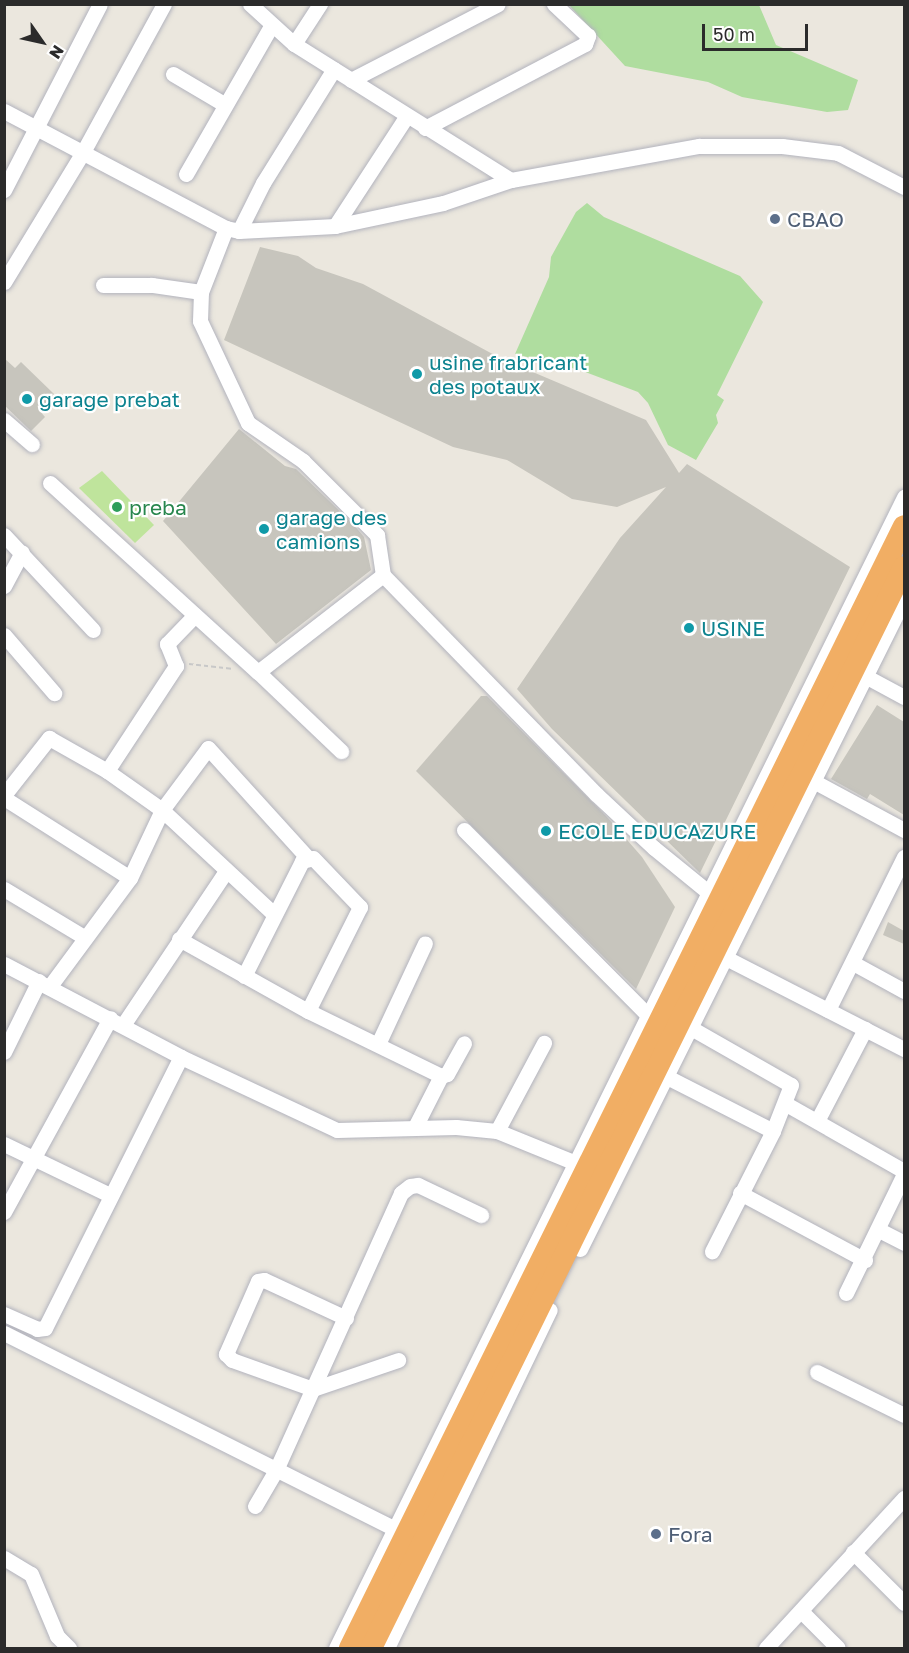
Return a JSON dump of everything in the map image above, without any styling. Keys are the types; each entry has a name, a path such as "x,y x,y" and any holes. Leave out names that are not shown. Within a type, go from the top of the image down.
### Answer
{"highway":[{"path":"371,1648 807,777 904,526"},
{"path":"350,1648 714,897 888,564"}],"street":[{"path":"4,190 100,4"},
{"path":"4,282 83,152 164,4"},
{"path":"250,4 271,26 294,44 406,117 511,180"},
{"path":"294,44 320,4"},
{"path":"351,80 498,4"},
{"path":"425,128 585,44 588,36 554,4"},
{"path":"186,174 224,104 271,26"},
{"path":"334,69 232,230 201,292 200,321 248,423 303,461 377,536 383,575 596,794 714,897 648,1015 336,1648"},
{"path":"173,74 224,104"},
{"path":"4,111 232,230 335,226 443,203 511,180 699,146 782,146 838,153 904,187"},
{"path":"335,226 406,117"},
{"path":"103,285 152,285 201,292"},
{"path":"4,420 32,444"},
{"path":"50,483 258,672 341,751"},
{"path":"888,564 904,497"},
{"path":"4,535 93,630"},
{"path":"4,586 22,552"},
{"path":"258,672 383,575"},
{"path":"387,1648 726,958 807,777 865,676 904,599"},
{"path":"107,771 177,663 167,644 195,615"},
{"path":"6,640 54,693"},
{"path":"865,676 904,697"},
{"path":"130,878 4,797 49,738 107,771 162,810 274,914"},
{"path":"4,1052 45,983 130,878 162,810 208,748 307,857 313,858 360,907 308,1011"},
{"path":"807,777 904,830"},
{"path":"464,830 648,1015"},
{"path":"244,976 274,914 307,857"},
{"path":"828,1010 904,857"},
{"path":"4,1212 32,1157 117,1022 226,871"},
{"path":"4,889 84,937"},
{"path":"179,939 308,1011 441,1076"},
{"path":"378,1044 424,944"},
{"path":"726,958 904,1050"},
{"path":"853,963 904,991"},
{"path":"4,964 45,983 181,1057 337,1130 415,1127 496,1131 576,1163"},
{"path":"692,1028 789,1083 791,1089 773,1131 712,1251"},
{"path":"817,1121 866,1029"},
{"path":"496,1131 544,1042"},
{"path":"415,1127 441,1076 451,1068 464,1043"},
{"path":"4,1314 37,1329 45,1328 181,1057"},
{"path":"667,1077 773,1131"},
{"path":"786,1104 904,1172 865,1260 846,1293"},
{"path":"4,1144 110,1195"},
{"path":"255,1506 276,1470 401,1193 410,1186 418,1185 481,1215"},
{"path":"740,1193 865,1260"},
{"path":"879,1230 904,1243"},
{"path":"346,1318 264,1280 255,1283 227,1356 313,1389 398,1360"},
{"path":"4,1333 395,1529"},
{"path":"817,1372 904,1415"},
{"path":"766,1648 803,1613 853,1552 904,1498"},
{"path":"853,1552 904,1603"},
{"path":"4,1558 31,1574 57,1636 69,1648"},
{"path":"803,1613 838,1648"}],"path":[{"path":"177,663 258,672"}],"green space":[{"path":"569,5 759,5 776,45 858,80 848,110 827,112 742,97 708,82 625,66"},
{"path":"587,203 604,217 740,276 763,302 717,395 724,400 716,415 718,423 696,460 668,445 648,403 638,392 580,370 515,354 549,277 551,257 576,212"},
{"name":"preba","path":"102,471 154,525 135,543 79,488"}],"building":[{"name":"USINE","path":"260,247 298,256 316,268 363,284 500,358 646,420 679,473 687,464 850,567 700,873 552,729 517,689 620,538 666,487 617,507 572,499 507,460 453,447 224,340"},
{"name":"garage prebat","path":"4,358 15,368 21,362 54,394 39,410 45,417 31,431 4,405"},
{"name":"garage des camions","path":"239,429 285,466 296,469 353,524 364,537 371,570 276,644 163,521"},
{"name":"ECOLE EDUCAZURE","path":"481,696 487,696 607,817 642,857 675,907 636,989 416,771"},
{"path":"877,705 904,722 904,815 870,794 867,799 831,779"},
{"path":"888,922 904,931 904,944 883,935"}],"place":[{"name":"CBAO","path":"775,219"},
{"name":"usine frabricant des potaux","path":"417,374"},
{"name":"garage prebat","path":"27,399"},
{"name":"preba","path":"117,507"},
{"name":"garage des camions","path":"264,529"},
{"name":"USINE","path":"689,628"},
{"name":"ECOLE EDUCAZURE","path":"546,831"},
{"name":"Fora","path":"656,1534"}]}
